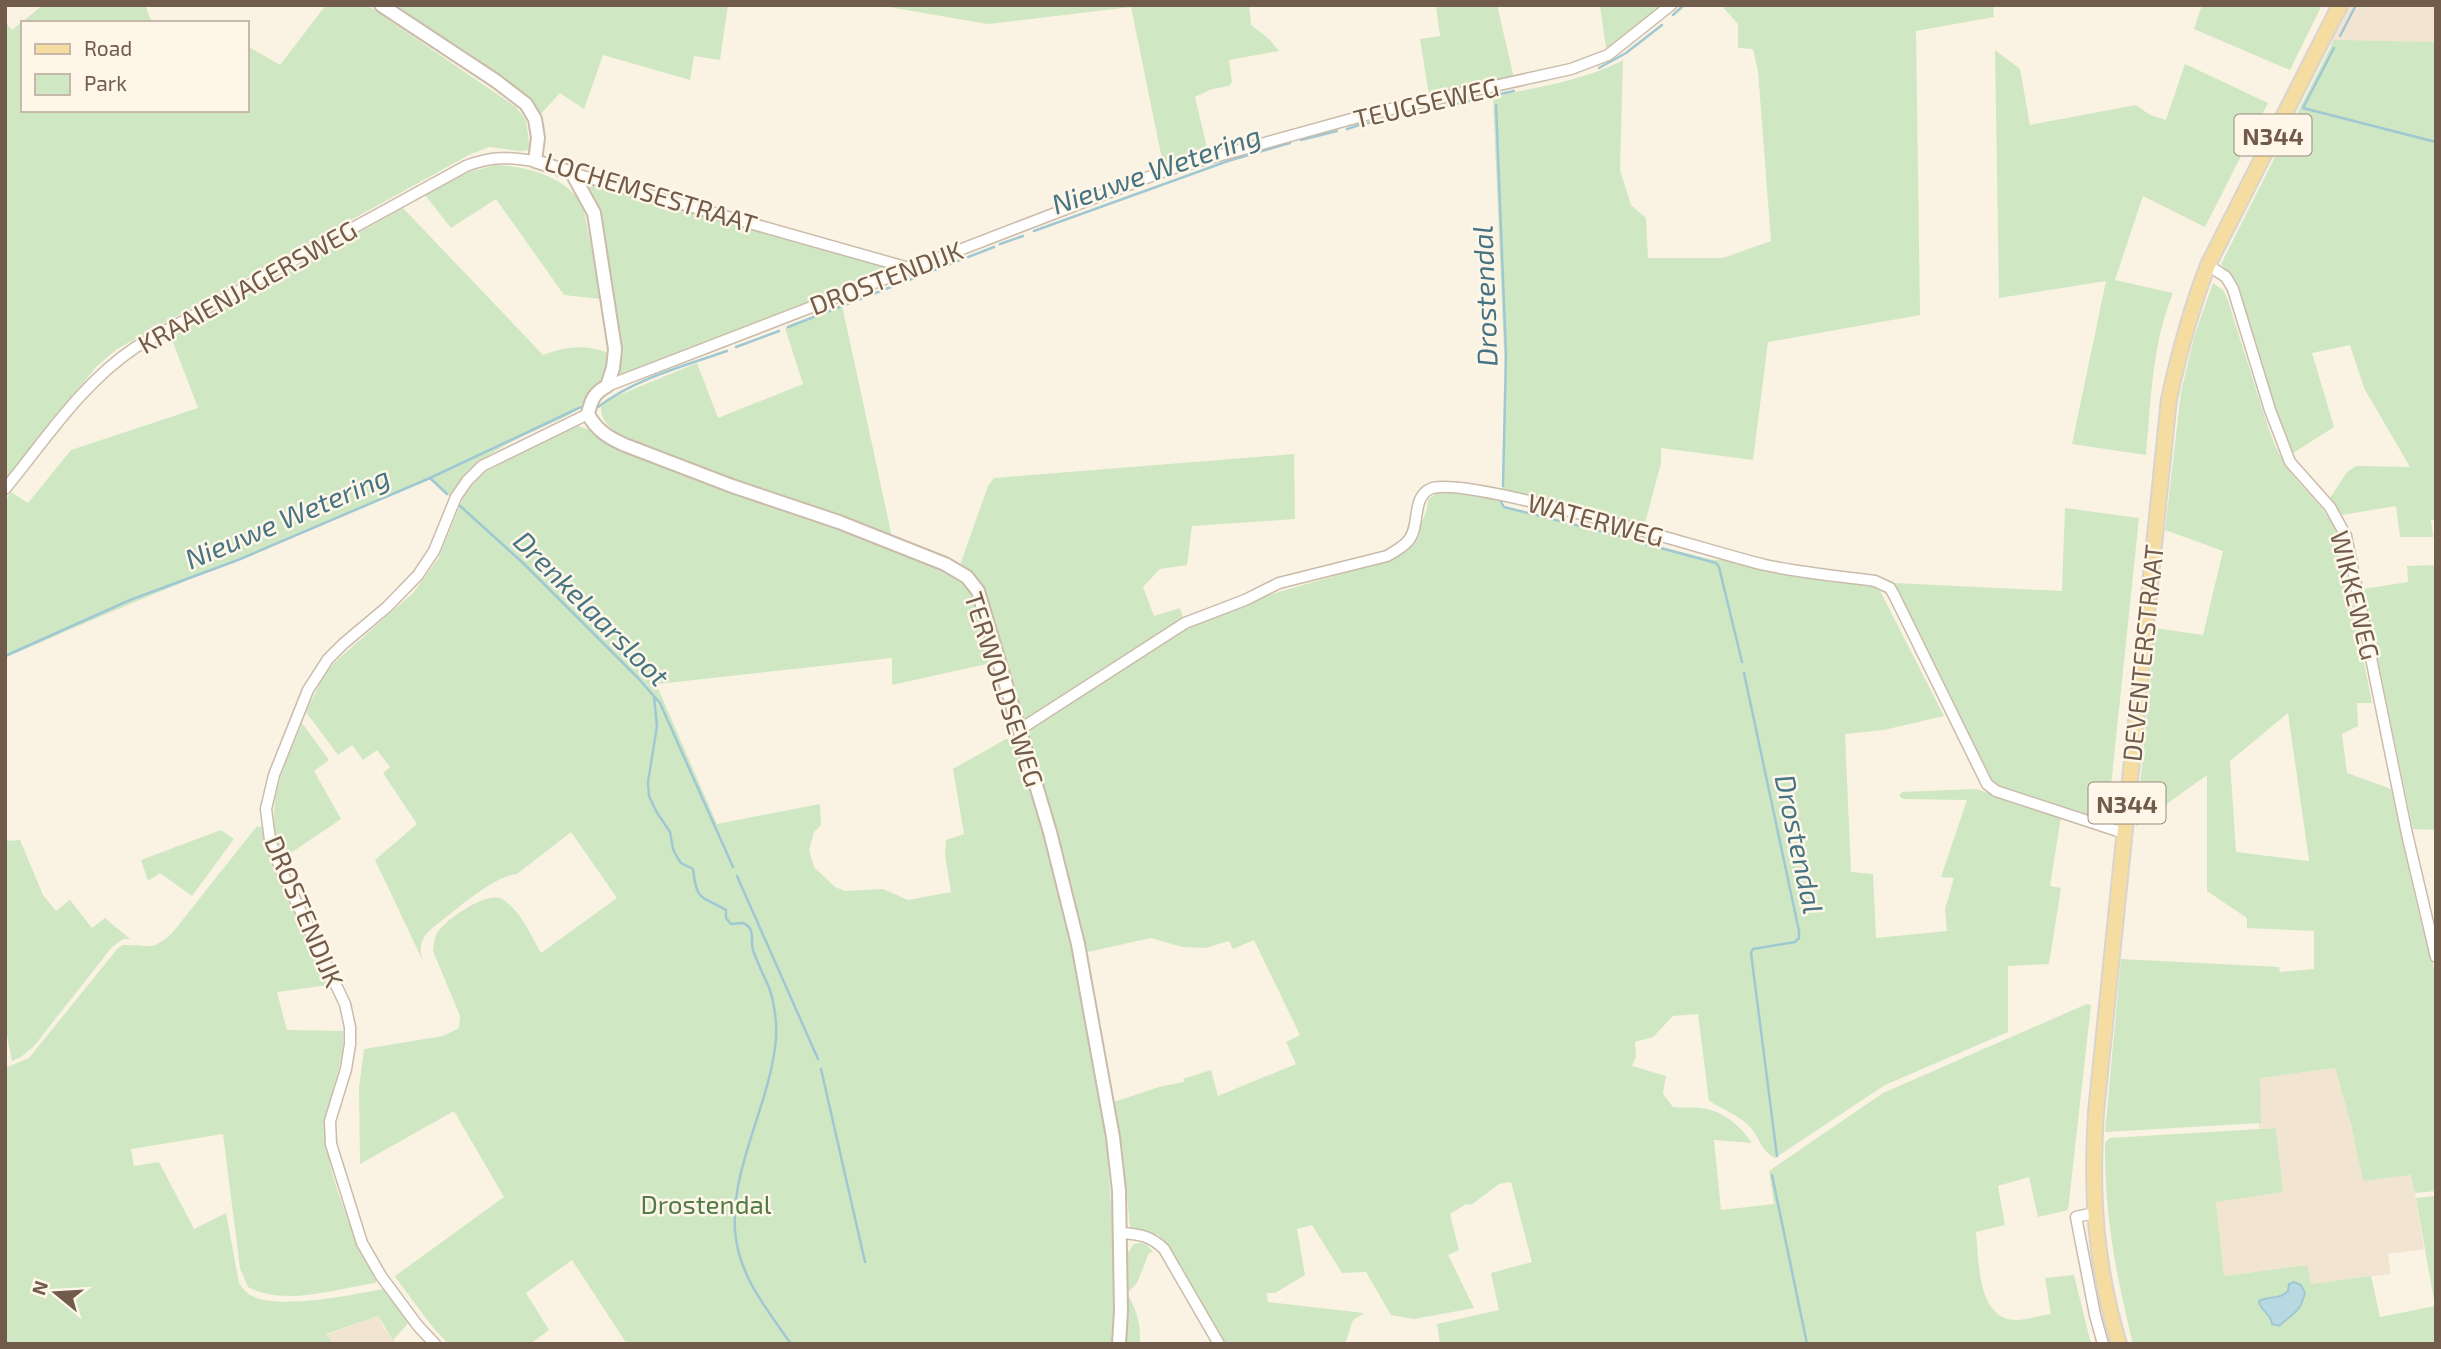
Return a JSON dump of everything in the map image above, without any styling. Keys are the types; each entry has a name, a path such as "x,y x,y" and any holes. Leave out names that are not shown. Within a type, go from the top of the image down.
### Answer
{"main road":[{"name":"N344","path":"2208,265 2340,5"},
{"name":"DEVENTERSTRAAT","path":"2119,1344 2103,1280 2094,1213 2096,1112 2169,399 2179,350 2208,265"}],"street":[{"name":"LOCHEMSESTRAAT","path":"381,5 526,104 532,111 537,129 535,161 909,268"},
{"name":"TEUGSEWEG","path":"1167,170 1373,113 1571,69 1608,55 1671,5"},
{"name":"KRAAIENJAGERSWEG","path":"5,489 94,379 136,347 466,166 484,159 506,156 535,161"},
{"name":"DROSTENDIJK","path":"607,386 1167,170"},
{"path":"572,173 594,213 615,349 607,386 596,393 589,409"},
{"name":"WIKKEWEG","path":"2208,265 2226,277 2233,289 2270,410 2290,463 2330,507 2346,536 2407,834 2436,957"},
{"name":"DROSTENDIJK","path":"435,1344 418,1326 381,1276 362,1243 338,1169 331,1144 330,1121 346,1069 350,1027 345,1004 281,870 270,840 266,809 274,775 317,674 343,643 387,607 418,575 434,551 456,497 467,481 482,466 589,409"},
{"name":"TERWOLDSEWEG","path":"589,409 600,432 625,445 732,486 839,522 945,564 967,577 982,600 1050,832 1078,944 1114,1137 1121,1233 1119,1344"},
{"name":"WATERWEG","path":"1019,730 1185,623 1204,614 1245,600 1279,583 1387,556 1409,540 1423,494 1432,488 1454,486 1504,495 1768,566 1875,581 1885,585 1894,595 1987,784 1996,791 2124,833"},
{"path":"2094,1213 2077,1217 2103,1344"},
{"path":"1121,1233 1145,1235 1156,1240 1164,1249 1219,1344"}],"shaded area":[{"path":"2345,5 2436,5 2436,51 2326,44"},
{"path":"2335,1068 2363,1181 2412,1175 2424,1249 2388,1254 2391,1274 2310,1284 2306,1265 2224,1276 2216,1201 2283,1192 2276,1128 2259,1129 2260,1078"},
{"path":"378,1316 397,1344 333,1344 325,1335"}],"green space":[{"path":"43,5 145,5 151,21 23,21"},
{"path":"326,5 367,5 516,107 526,120 530,150 489,147 469,155 117,349 96,367 5,481 5,22 12,30 21,23 21,112 248,112 248,47 280,65"},
{"path":"389,5 728,5 720,60 694,56 690,80 603,55 584,109 560,93 538,117"},
{"path":"877,5 1249,5 1251,25 1279,51 1229,60 1232,82 1229,86 1212,89 1195,97 1208,152 1163,164 1131,7 988,24"},
{"path":"1436,5 1497,5 1514,78 1429,95 1420,39 1440,36"},
{"path":"1600,5 1666,5 1611,48 1606,48"},
{"path":"1721,5 1993,5 1994,17 1916,31 1920,315 1768,342 1753,460 1661,448 1661,463 1644,527 1502,491 1505,374 1493,97 1576,78 1623,60 1620,170 1631,205 1646,218 1648,258 1723,258 1771,241 1758,71 1753,49 1738,48 1738,24"},
{"path":"2202,5 2322,5 2290,70 2194,29"},
{"path":"2334,40 2436,42 2436,520 2431,520 2433,537 2400,537 2396,506 2342,515 2330,498 2347,472 2356,466 2410,467 2364,388 2350,345 2312,353 2334,427 2290,455 2247,321 2231,277 2221,264"},
{"path":"1995,50 2020,69 2030,125 2136,105 2150,115 2166,120 2185,64 2268,103 2205,227 2143,196 2115,280 2173,293 2157,352 2146,455 2072,444 2106,281 1999,298"},
{"path":"496,165 533,171 556,180 583,205 601,299 564,295 496,199 451,228 425,195 469,172"},
{"path":"587,182 899,270 622,375 617,372 584,187"},
{"path":"403,208 543,355 576,347 609,353 601,380 589,397 567,416 517,439 487,457 461,480 449,496 431,479 5,658 5,501 11,492 28,503 71,450 198,408 171,337"},
{"path":"2213,283 2223,290 2228,300 2278,451 2289,470 2329,518 2340,542 2372,703 2357,703 2358,726 2342,734 2347,773 2391,789 2436,976 2436,1191 2415,1193 2411,1175 2363,1181 2335,1068 2260,1078 2261,1123 2105,1132 2121,959 2279,967 2280,972 2314,969 2314,931 2247,928 2247,918 2207,891 2207,775 2136,826 2155,628 2203,635 2223,551 2165,530 2181,392 2195,334","holes":["2288,713 2309,861 2236,852 2230,761"]},
{"path":"842,305 892,537 635,443 612,429 604,420 601,407 607,400 697,363 718,418 803,384 785,328"},
{"path":"577,426 591,430 629,453 762,502 834,525 956,574 973,590 996,662 892,685 892,658 657,686 717,824 820,804 821,825 814,832 809,850 814,867 835,887 845,891 883,889 908,900 951,892 945,855 946,840 964,834 953,769 1006,739 1018,738 1068,919 1103,1098 1115,1255 1115,1344 627,1344 572,1260 526,1293 549,1330 530,1344 448,1344 396,1278 395,1276 504,1197 454,1111 360,1164 359,1088 364,1049 443,1036 459,1028 460,1016 433,951 439,930 470,906 489,898 504,900 521,917 541,953 617,898 571,832 517,874 484,889 431,929 421,944 423,961 375,860 417,824 383,773 390,767 377,750 363,760 352,745 338,755 306,712 324,675 335,662 413,593 438,559 465,494 483,473"},
{"path":"1294,454 1295,519 1192,526 1187,565 1160,569 1143,587 1154,616 1180,608 1184,621 1023,723 966,570 960,565 988,486 994,478"},
{"path":"1449,491 1498,499 1502,506 1713,560 1723,559 1783,572 1875,586 1879,589 1944,716 1884,730 1845,734 1851,872 1873,874 1876,938 1947,931 1945,909 1954,878 1941,877 1967,800 1903,799 1899,796 1902,792 1976,789 2061,817 2050,886 2061,888 2049,964 2008,966 2008,1032 1885,1085 1775,1158 1764,1149 1747,1124 1709,1101 1698,1014 1673,1016 1653,1037 1635,1042 1636,1057 1632,1066 1666,1076 1663,1094 1673,1107 1702,1108 1717,1112 1737,1125 1752,1143 1714,1140 1721,1210 1774,1204 1769,1171 1883,1093 2087,1004 2091,1005 2068,1210 2038,1217 2029,1177 1998,1186 2005,1225 1976,1232 1983,1287 1994,1311 2004,1318 2017,1320 2051,1314 2045,1278 2074,1275 2091,1344 1440,1344 1437,1324 1499,1310 1491,1273 1532,1262 1511,1182 1499,1184 1471,1205 1466,1204 1450,1214 1459,1250 1448,1255 1474,1308 1414,1319 1391,1315 1366,1272 1342,1273 1312,1225 1297,1229 1305,1275 1275,1293 1267,1293 1268,1302 1364,1313 1353,1320 1345,1344 1222,1344 1159,1235 1130,1227 1123,1155 1114,1102 1184,1082 1183,1079 1211,1070 1218,1096 1296,1064 1286,1042 1300,1035 1254,940 1233,949 1229,941 1205,948 1182,947 1151,938 1083,953 1026,733 1203,620 1258,598 1376,564 1403,552 1415,539 1427,509 1428,499 1439,492"},
{"path":"2065,508 2139,518 2107,824 1999,788 1984,776 1895,595 1895,583 2062,591"},
{"path":"2436,565 2436,830 2413,829 2363,589 2408,582 2407,566"},
{"path":"302,723 329,760 314,771 341,819 282,859 274,822 277,789"},
{"path":"257,826 262,827 270,858 329,985 277,992 287,1030 343,1031 340,1065 326,1121 326,1139 329,1160 342,1203 378,1279 375,1283 292,1296 262,1293 248,1287 240,1268 223,1134 131,1149 134,1166 159,1162 194,1229 226,1213 239,1283 252,1296 282,1302 383,1289 409,1321 393,1340 378,1316 326,1334 333,1344 5,1344 5,1068 29,1058 118,948 123,945 150,946 166,939"},
{"path":"221,830 234,839 192,896 160,873 148,881 141,860"},
{"path":"20,840 43,895 56,911 70,900 92,928 105,918 130,939 123,939 112,947 34,1046 12,1061 5,1025 5,841"},
{"path":"2276,1128 2283,1192 2216,1202 2224,1276 2307,1265 2311,1284 2371,1276 2380,1317 2435,1306 2416,1198 2436,1196 2436,1344 2133,1344 2116,1268 2109,1219 2105,1142 2110,1138","holes":["2288,1291 2290,1317 2283,1324 2272,1324 2272,1319 2261,1308 2265,1298 2278,1298"]},
{"path":"1134,1244 1147,1245 1153,1252 1149,1253 1137,1283 1127,1293 1138,1317 1140,1344 1125,1344 1127,1254"}],"water":[{"path":"2294,1282 2301,1285 2305,1293 2301,1305 2279,1326 2272,1324 2259,1301 2284,1294 2288,1291 2289,1284"}],"waterway":[{"name":"Nieuwe Wetering","path":"1673,15 1684,5"},
{"path":"2340,36 2356,5"},
{"name":"Nieuwe Wetering","path":"1599,68 1626,53 1662,25"},
{"path":"2334,48 2303,108 2436,142"},
{"name":"Nieuwe Wetering","path":"1368,123 1514,91"},
{"name":"Drostendal","path":"1496,105 1506,354 1503,486"},
{"name":"Nieuwe Wetering","path":"1347,129 1359,125"},
{"name":"Nieuwe Wetering","path":"1301,140 1337,131"},
{"name":"Nieuwe Wetering","path":"1034,231 1228,161 1290,143"},
{"name":"Nieuwe Wetering","path":"1000,244 1023,236"},
{"name":"Nieuwe Wetering","path":"788,327 994,247"},
{"name":"Nieuwe Wetering","path":"736,347 779,331"},
{"name":"Nieuwe Wetering","path":"598,407 643,381 727,351"},
{"name":"Nieuwe Wetering","path":"5,656 130,600 238,560 430,478 581,407"},
{"name":"Drenkelaarsloot","path":"430,478 447,494"},
{"name":"Drostendal","path":"1500,500 1504,507 1623,537"},
{"name":"Drenkelaarsloot","path":"458,504 523,563 660,703 733,867"},
{"name":"Drostendal","path":"1635,541 1716,563 1742,662"},
{"name":"Drostendal","path":"1744,673 1799,931 1799,938 1795,942 1753,949 1751,953 1777,1156"},
{"path":"654,697 657,726 648,782 649,796 670,832 677,857 681,863 693,869 696,888 702,897 726,910 726,918 731,924 743,923 750,928 753,950 773,1004 776,1032 773,1062 739,1181 735,1230 737,1246 747,1276 791,1344"},
{"name":"Drenkelaarsloot","path":"737,876 818,1059"},
{"name":"Drenkelaarsloot","path":"821,1069 865,1262"},
{"name":"Drostendal","path":"1772,1175 1807,1344"}]}
